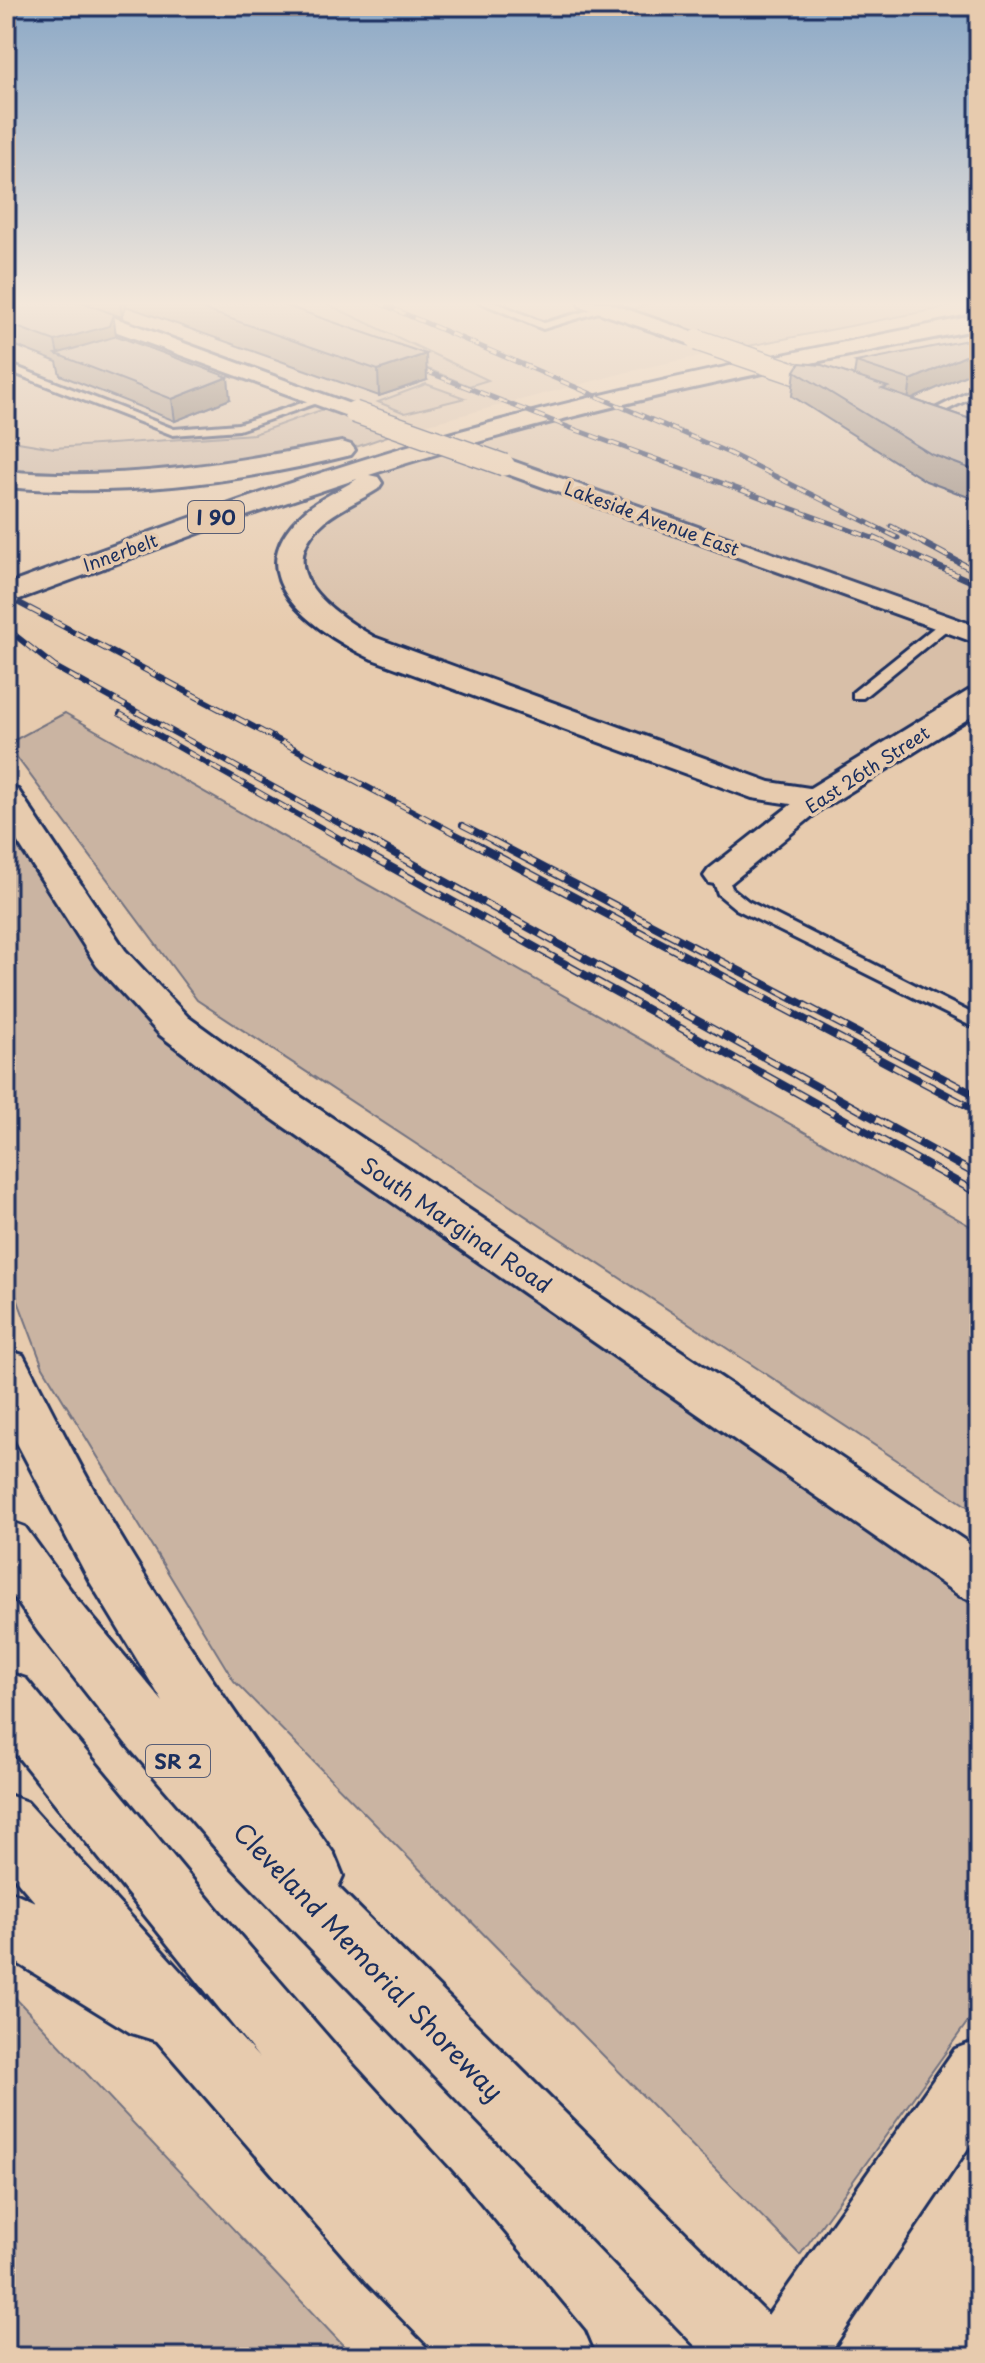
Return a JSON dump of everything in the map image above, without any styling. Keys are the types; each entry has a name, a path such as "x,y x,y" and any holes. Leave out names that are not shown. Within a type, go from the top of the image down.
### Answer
{"main road":[{"name":"Innerbelt","path":"164,509 356,447 477,412"},
{"name":"Innerbelt","path":"11,583 411,453 568,412"},
{"path":"6,479 77,483 164,481 356,447"},
{"path":"411,453 310,520 292,546 292,576 304,599 322,619 383,653 764,791 817,798"},
{"name":"East 26th Street","path":"817,798 979,698"},
{"name":"South Marginal Road","path":"6,797 111,958 174,1026 253,1085 979,1579"},
{"path":"6,1369 50,1461 103,1558 196,1704 369,1961"},
{"name":"Cleveland Memorial Shoreway","path":"6,1543 58,1616 147,1726 253,1845 757,2357"},
{"path":"6,1698 209,1948 317,2076 435,2207 558,2357"},
{"path":"6,1823 393,2259 492,2357"},
{"path":"6,1920 195,2035"},
{"path":"783,2357 979,2073"}],"street":[{"name":"Lakeside Avenue East","path":"355,412 979,636"},
{"path":"918,415 952,426"},
{"name":"East 26th Street","path":"720,876 817,798"}],"lane":[{"path":"123,412 173,432 239,427 284,412"},
{"path":"918,415 925,412"},
{"path":"858,695 947,624"},
{"path":"720,876 724,890 742,905 979,1024"}],"shaded area":[{"path":"6,412 315,412 254,434 54,448 6,440"},
{"path":"315,412 355,412 405,430 356,447 221,473 6,479 6,440 54,448 254,434"},
{"path":"355,412 473,412 405,430"},
{"path":"588,412 979,412 979,698 817,798 383,653 304,599 299,533 411,453"},
{"path":"65,713 979,1231 979,1514 197,1000 7,744"},
{"path":"6,829 100,972 148,1022 350,1170 979,1610 979,2006 800,2255 234,1681 43,1367 6,1269"},
{"path":"6,1988 354,2357 6,2357"}],"building":[{"path":"863,412 950,412 979,422 979,472 931,454"}],"railway":[{"path":"530,412 878,540"},
{"path":"634,412 729,453 898,538"},
{"path":"891,526 918,540"},
{"path":"874,538 979,585"},
{"path":"914,538 979,573"},
{"path":"6,596 473,843"},
{"path":"6,628 55,667 375,843"},
{"path":"120,714 348,843"},
{"path":"462,825 497,843"},
{"path":"344,841 979,1194"},
{"path":"372,841 979,1176"},
{"path":"469,841 979,1112"},
{"path":"493,841 979,1097"}]}
